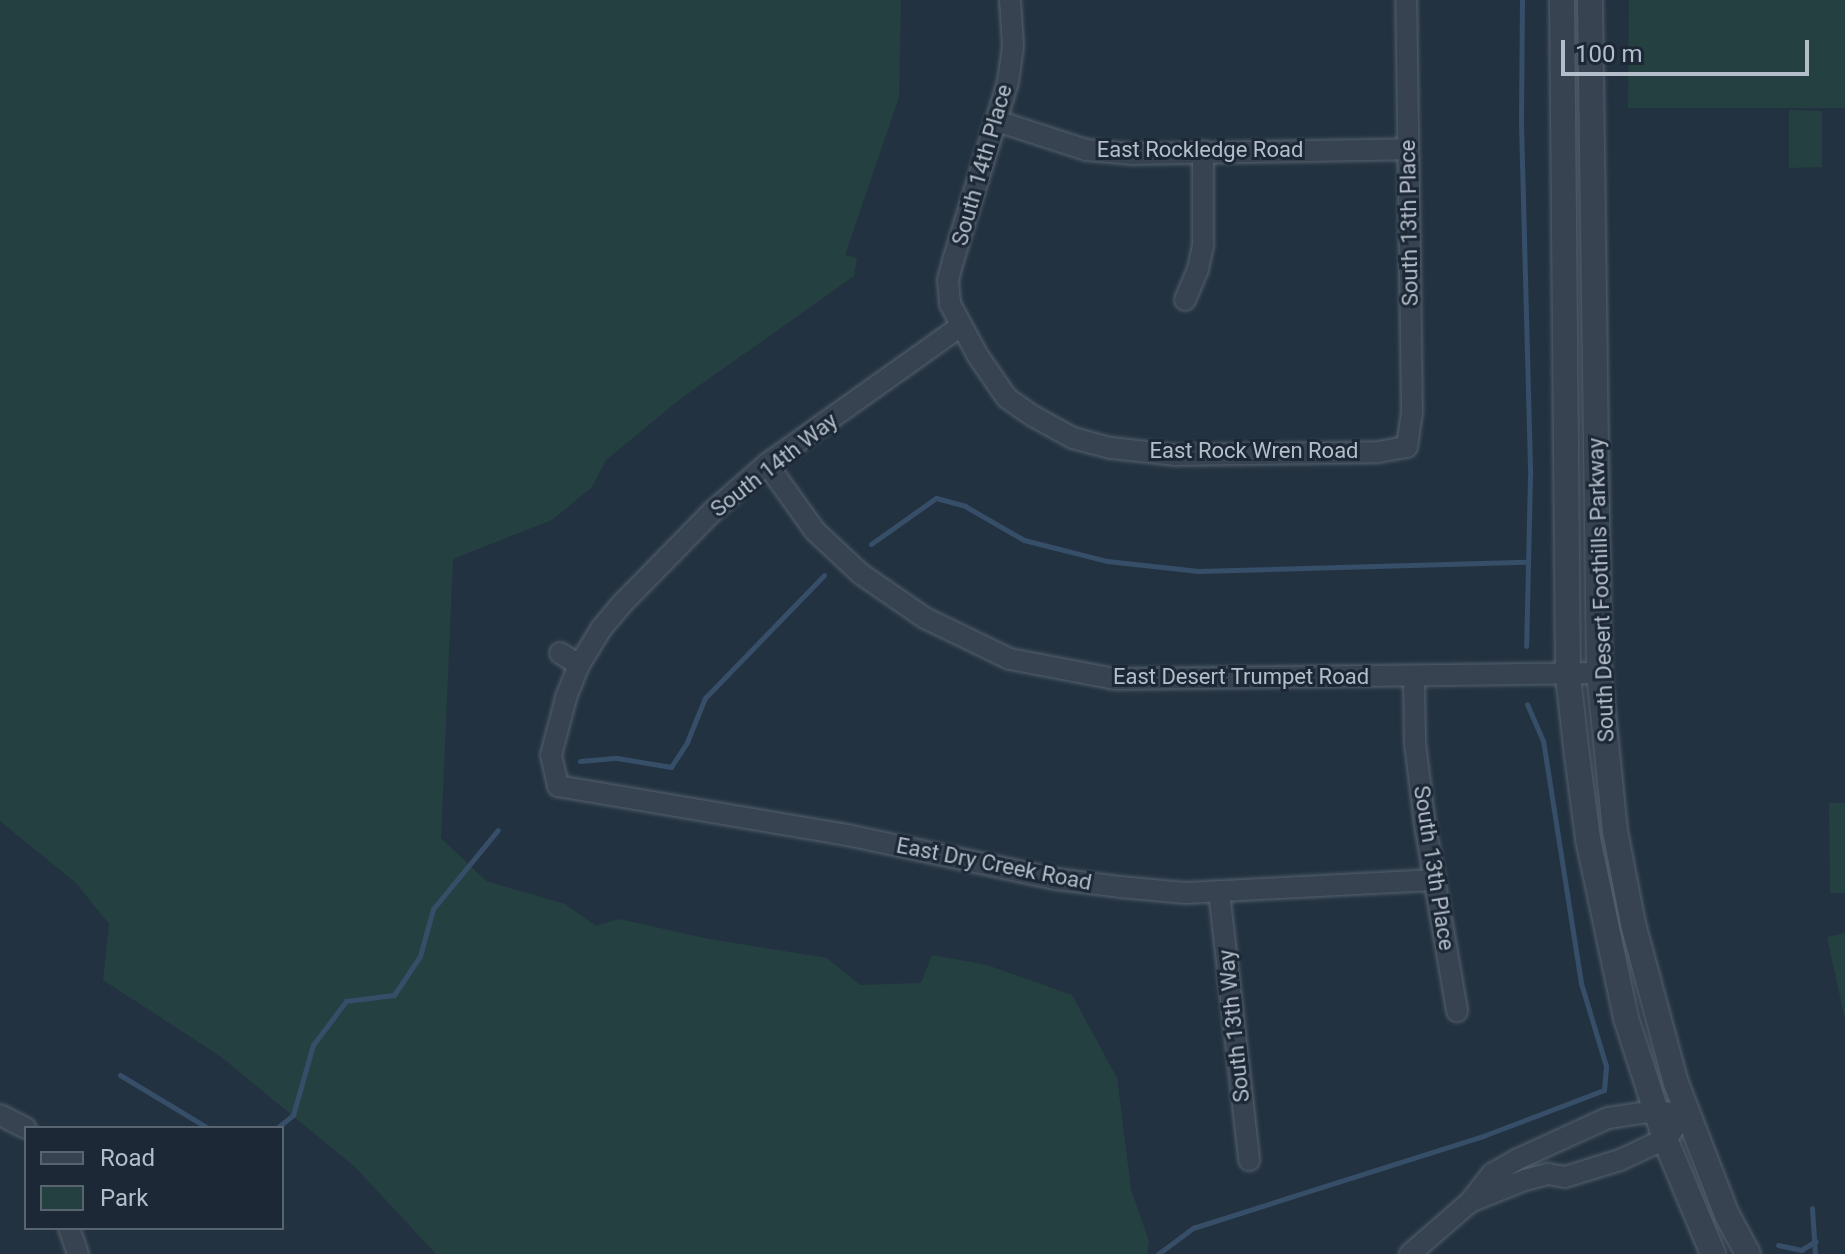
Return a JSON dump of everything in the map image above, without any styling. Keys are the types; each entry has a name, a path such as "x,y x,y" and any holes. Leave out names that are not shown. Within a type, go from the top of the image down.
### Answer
{"street":[{"name":"South 14th Place","path":"961,326 950,304 948,280 997,121 1013,46 1010,0"},
{"name":"South 13th Place","path":"1406,0 1412,412 1407,447"},
{"name":"South Desert Foothills Parkway","path":"1562,0 1568,676 1588,839 1626,1018 1665,1139 1713,1254"},
{"name":"South Desert Foothills Parkway","path":"1590,0 1599,673 1615,831 1633,924 1687,1115 1727,1215 1748,1254"},
{"name":"East Rockledge Road","path":"997,121 1086,150 1133,154 1407,149"},
{"path":"1185,300 1198,269 1203,245 1203,151"},
{"path":"1565,301 1595,301"},
{"name":"East Rock Wren Road","path":"961,326 1007,398 1073,438 1111,448 1174,455 1378,452 1407,447"},
{"name":"South 14th Way","path":"558,786 551,755 579,665 601,629 621,605 713,511 767,464 961,326"},
{"name":"East Desert Trumpet Road","path":"767,464 815,531 861,574 925,618 1010,659 1115,679 1414,678 1599,673"},
{"path":"560,653 579,665"},
{"name":"South 13th Place","path":"1414,678 1415,743 1434,880 1457,1011"},
{"name":"East Dry Creek Road","path":"558,786 847,835 1056,879 1186,893 1434,880"},
{"name":"South 13th Way","path":"1219,891 1249,1160"},
{"path":"1410,1254 1470,1202 1492,1174 1518,1159 1608,1118 1655,1111 1687,1115"},
{"path":"0,1115 24,1127"},
{"path":"1470,1202 1525,1180 1548,1174 1565,1177 1620,1160 1665,1139 1687,1115"},
{"path":"70,1230 78,1254"}],"green space":[{"path":"0,0 901,0 899,97 845,255 857,258 854,276 679,400 606,460 592,487 552,520 453,559 441,838 486,881 565,904 596,926 619,919 709,939 827,958 860,985 921,983 932,955 987,965 1072,995 1117,1078 1131,1190 1149,1241 1147,1254 436,1254 355,1167 220,1056 103,980 109,924 76,883 0,821"},
{"path":"1629,0 1845,0 1845,108 1628,108"},
{"path":"1789,110 1822,111 1822,167 1789,168"},
{"path":"1829,803 1845,803 1845,893 1830,893"},
{"path":"1845,933 1845,1019 1827,937"}],"waterway":[{"path":"1522,0 1521,124 1530,476 1526,646"},
{"path":"871,544 936,498 965,506 1024,540 1107,561 1198,571 1527,562"},
{"path":"580,761 617,758 671,767 687,742 705,698 824,575"},
{"path":"1158,1254 1193,1228 1483,1136 1604,1090 1606,1066 1581,983 1543,741 1527,704"},
{"path":"279,1126 293,1115 313,1045 346,1001 394,995 420,956 433,909 498,830"},
{"path":"120,1075 205,1126"},
{"path":"1812,1208 1815,1254"},
{"path":"1778,1245 1801,1250 1816,1241"}]}
